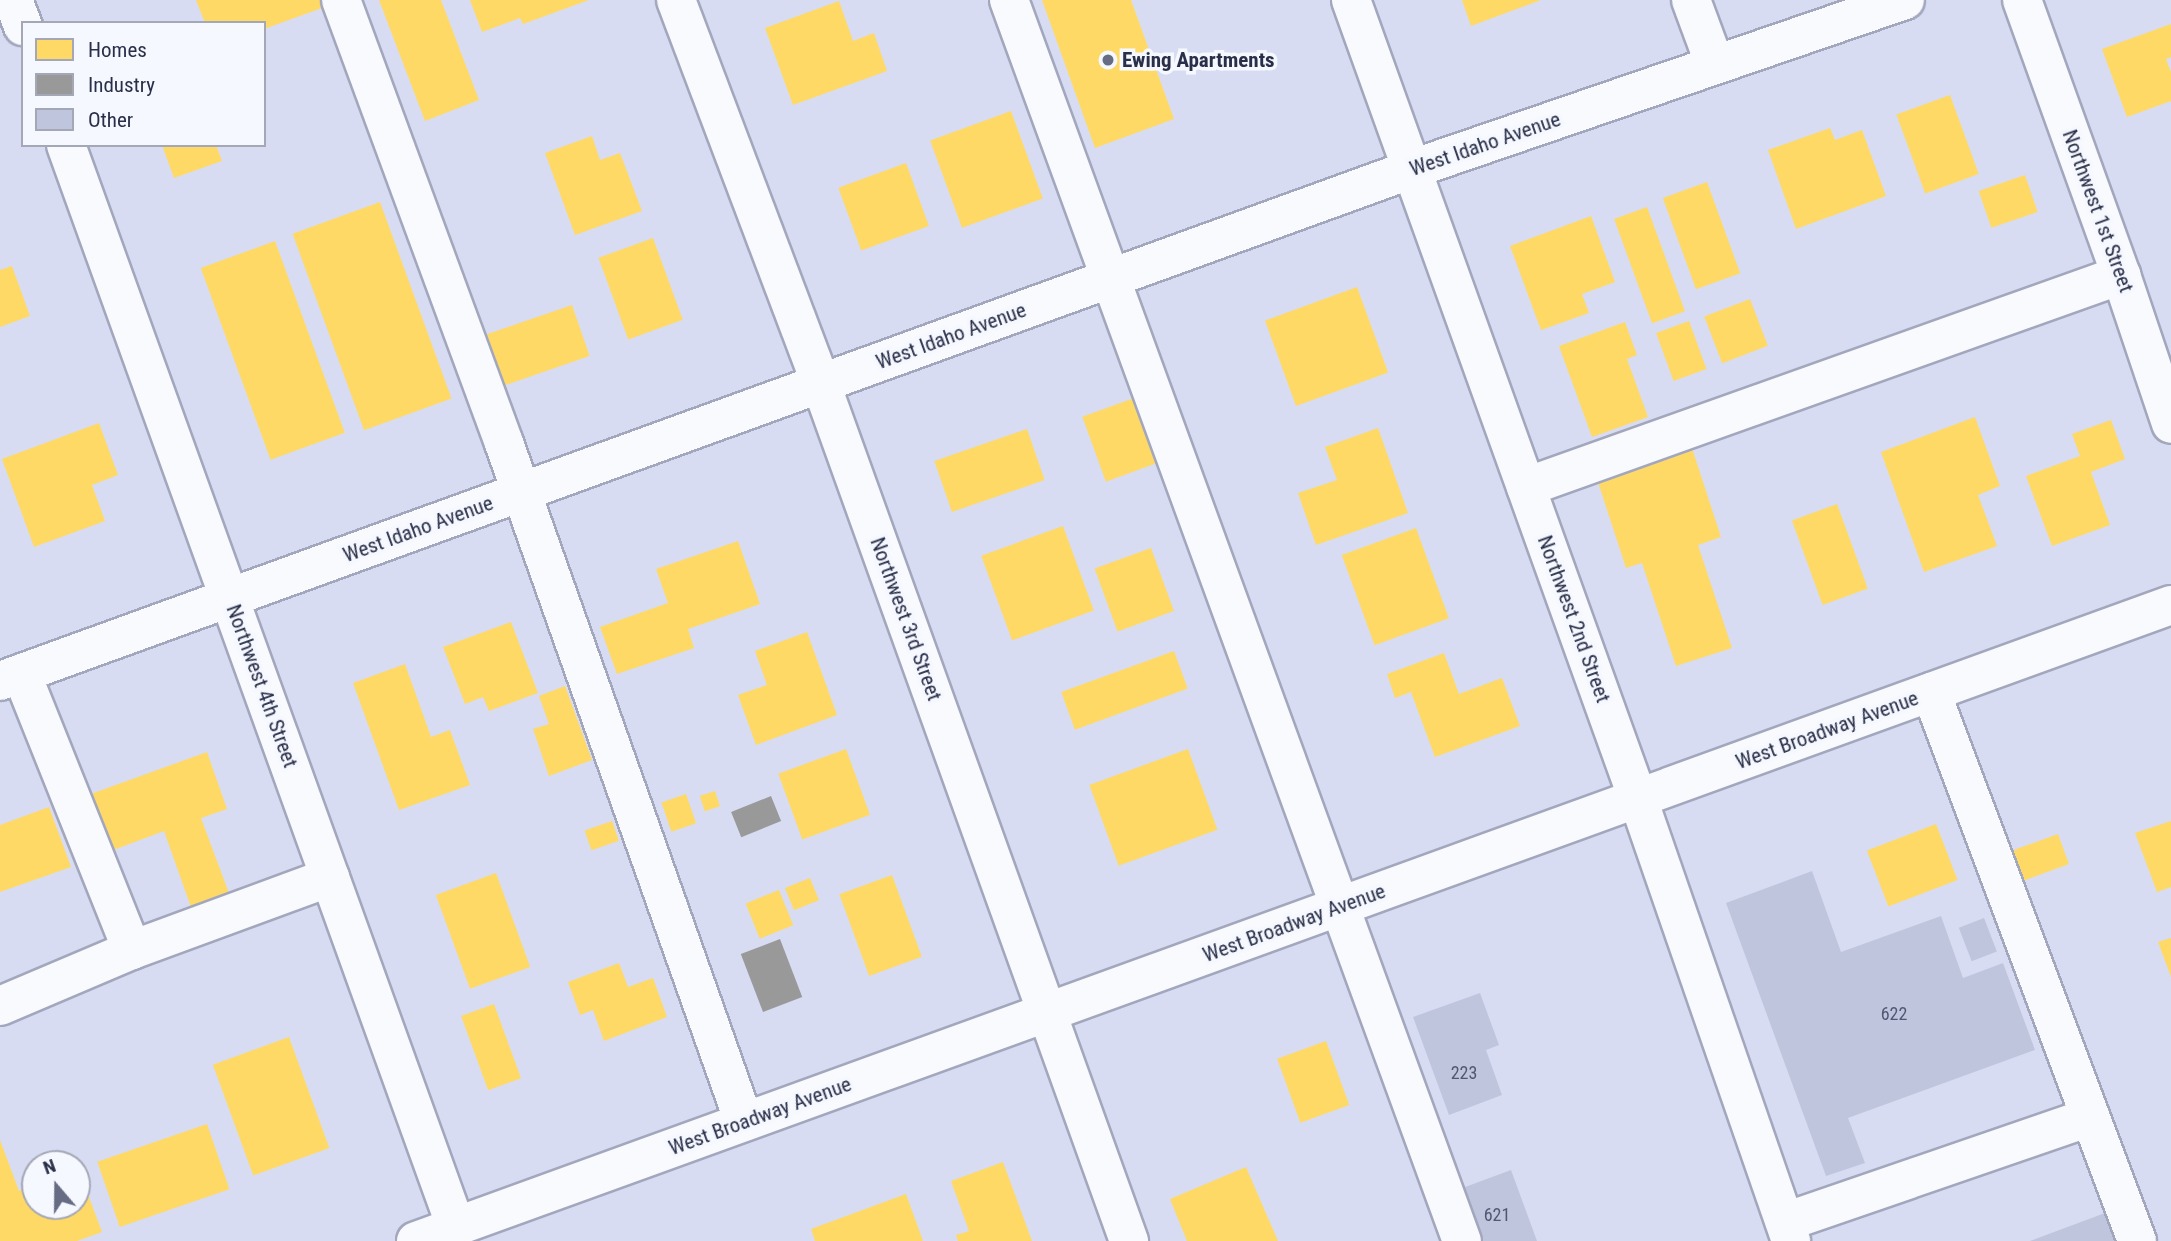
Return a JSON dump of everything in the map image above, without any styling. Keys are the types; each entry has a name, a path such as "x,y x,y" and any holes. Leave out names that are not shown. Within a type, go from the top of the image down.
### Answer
{"street":[{"path":"13,0 21,21"},
{"path":"341,0 521,492 744,1122"},
{"name":"Northwest 3rd Street","path":"676,0 821,384 1129,1241"},
{"path":"1009,0 1462,1241"},
{"name":"Northwest 2nd Street","path":"1351,0 1639,799 1788,1232"},
{"path":"1691,0 1715,65"},
{"name":"West Idaho Avenue","path":"10,677 1412,169 1906,0"},
{"name":"Northwest 1st Street","path":"2022,0 2122,275 2171,424"},
{"name":"Northwest 4th Street","path":"67,147 456,1227"},
{"path":"1526,487 2122,275"},
{"name":"West Broadway Avenue","path":"416,1241 2171,605"},
{"path":"10,677 132,950"},
{"path":"1931,692 2137,1241"},
{"path":"0,1006 132,950 330,877"},
{"path":"1788,1232 2091,1117"}],"building: Homes":[{"path":"196,0 320,0 322,8 266,28 266,21 204,21"},
{"path":"379,0 441,0 479,100 425,121"},
{"path":"470,0 589,0 523,24 520,18 482,32"},
{"name":"Ewing Apartments","path":"1042,0 1131,0 1174,119 1095,148"},
{"path":"1462,0 1541,0 1471,26"},
{"path":"839,1 853,41 874,33 887,71 793,105 765,28"},
{"path":"2171,24 2171,57 2166,59 2171,72 2171,101 2127,117 2102,49"},
{"path":"1950,95 1979,174 1925,193 1896,114"},
{"path":"1011,111 1043,198 962,228 930,140"},
{"path":"1830,128 1835,140 1862,130 1886,196 1796,229 1768,150"},
{"path":"592,136 600,160 620,153 642,211 575,235 545,153"},
{"path":"163,147 217,147 222,161 174,178"},
{"path":"906,163 929,226 861,251 838,188"},
{"path":"2025,175 2038,212 1991,228 1979,191"},
{"path":"1707,182 1740,273 1696,289 1663,198"},
{"path":"380,202 451,398 364,430 293,234"},
{"path":"1647,207 1685,311 1652,323 1614,219"},
{"path":"1591,216 1615,282 1582,294 1589,313 1541,330 1510,246"},
{"path":"653,238 683,320 628,340 598,258"},
{"path":"275,241 345,433 271,460 201,268"},
{"path":"12,266 30,316 0,327 0,270"},
{"path":"1357,287 1388,373 1296,406 1265,321"},
{"path":"1750,299 1768,346 1722,363 1704,317"},
{"path":"572,305 590,356 504,385 487,334"},
{"path":"1689,321 1706,369 1674,381 1656,333"},
{"path":"1625,322 1637,355 1627,359 1648,417 1592,437 1559,346"},
{"path":"1134,398 1158,463 1106,482 1082,417"},
{"path":"1975,417 2000,486 1978,495 1997,546 1924,572 1881,452"},
{"path":"2111,420 2125,459 2091,472 2110,525 2052,546 2026,476 2080,456 2072,434"},
{"path":"99,423 118,475 92,485 105,521 34,547 2,459"},
{"path":"1378,428 1408,513 1316,545 1298,493 1337,480 1325,447"},
{"path":"1027,429 1045,480 952,512 934,461"},
{"path":"1691,445 1721,537 1698,545 1732,648 1676,666 1642,563 1626,568 1596,476"},
{"path":"1837,504 1868,589 1823,605 1792,520"},
{"path":"1063,526 1094,611 1012,640 981,556"},
{"path":"1416,528 1449,618 1375,645 1342,555"},
{"path":"738,541 760,604 688,629 694,648 617,674 600,627 668,603 656,569"},
{"path":"1151,548 1174,611 1118,631 1095,569"},
{"path":"511,622 538,693 489,711 483,697 465,704 443,647"},
{"path":"807,632 837,715 756,745 738,695 767,685 755,651"},
{"path":"1174,651 1188,689 1075,730 1061,692"},
{"path":"1444,653 1459,694 1502,678 1520,726 1435,757 1411,692 1395,698 1387,674"},
{"path":"405,664 431,737 450,730 470,785 399,810 353,683"},
{"path":"565,686 592,760 549,776 533,729 549,724 539,696"},
{"path":"846,749 870,815 802,839 778,774"},
{"path":"1188,749 1217,830 1119,866 1089,785"},
{"path":"207,752 227,809 201,818 230,896 192,910 164,831 108,852 88,795"},
{"path":"715,791 720,806 705,811 700,796"},
{"path":"686,794 696,823 672,832 661,802"},
{"path":"49,807 71,867 0,892 0,825"},
{"path":"612,821 619,841 591,850 585,830"},
{"path":"2171,821 2171,887 2157,892 2135,833"},
{"path":"1936,824 1958,880 1888,907 1867,851"},
{"path":"2058,834 2069,864 2022,881 2011,851"},
{"path":"496,873 530,967 470,989 436,895"},
{"path":"892,875 922,957 869,976 839,894"},
{"path":"810,878 819,900 794,910 785,888"},
{"path":"779,890 793,925 760,939 746,903"},
{"path":"2171,938 2171,977 2158,942"},
{"path":"619,963 628,987 653,978 667,1017 604,1041 593,1010 580,1015 568,982"},
{"path":"494,1004 521,1078 488,1090 461,1016"},
{"path":"289,1037 329,1148 253,1176 213,1065"},
{"path":"1326,1041 1349,1105 1300,1123 1277,1059"},
{"path":"207,1124 229,1189 120,1227 97,1162"},
{"path":"0,1140 19,1191 21,1190 21,1220 91,1220 91,1203 102,1232 77,1241 0,1241"},
{"path":"1003,1162 1032,1241 958,1241 956,1235 969,1231 951,1181"},
{"path":"1246,1167 1278,1241 1187,1241 1170,1199"},
{"path":"906,1194 923,1241 815,1241 811,1229"}],"building: Industry":[{"path":"771,796 781,821 741,837 731,812"},
{"path":"780,939 802,997 763,1012 741,954"}],"building: Other":[{"path":"1812,871 1841,952 1941,916 1963,978 2003,963 2035,1050 1848,1118 1865,1163 1826,1176 1726,903"},
{"path":"1984,918 1997,952 1972,961 1959,928"},
{"path":"1480,993 1499,1045 1486,1050 1502,1095 1449,1115 1413,1017"},
{"path":"1511,1170 1537,1241 1475,1241 1457,1190"},
{"path":"2105,1213 2115,1241 2030,1241"}],"place":[{"name":"Ewing Apartments","path":"1108,60"}]}
